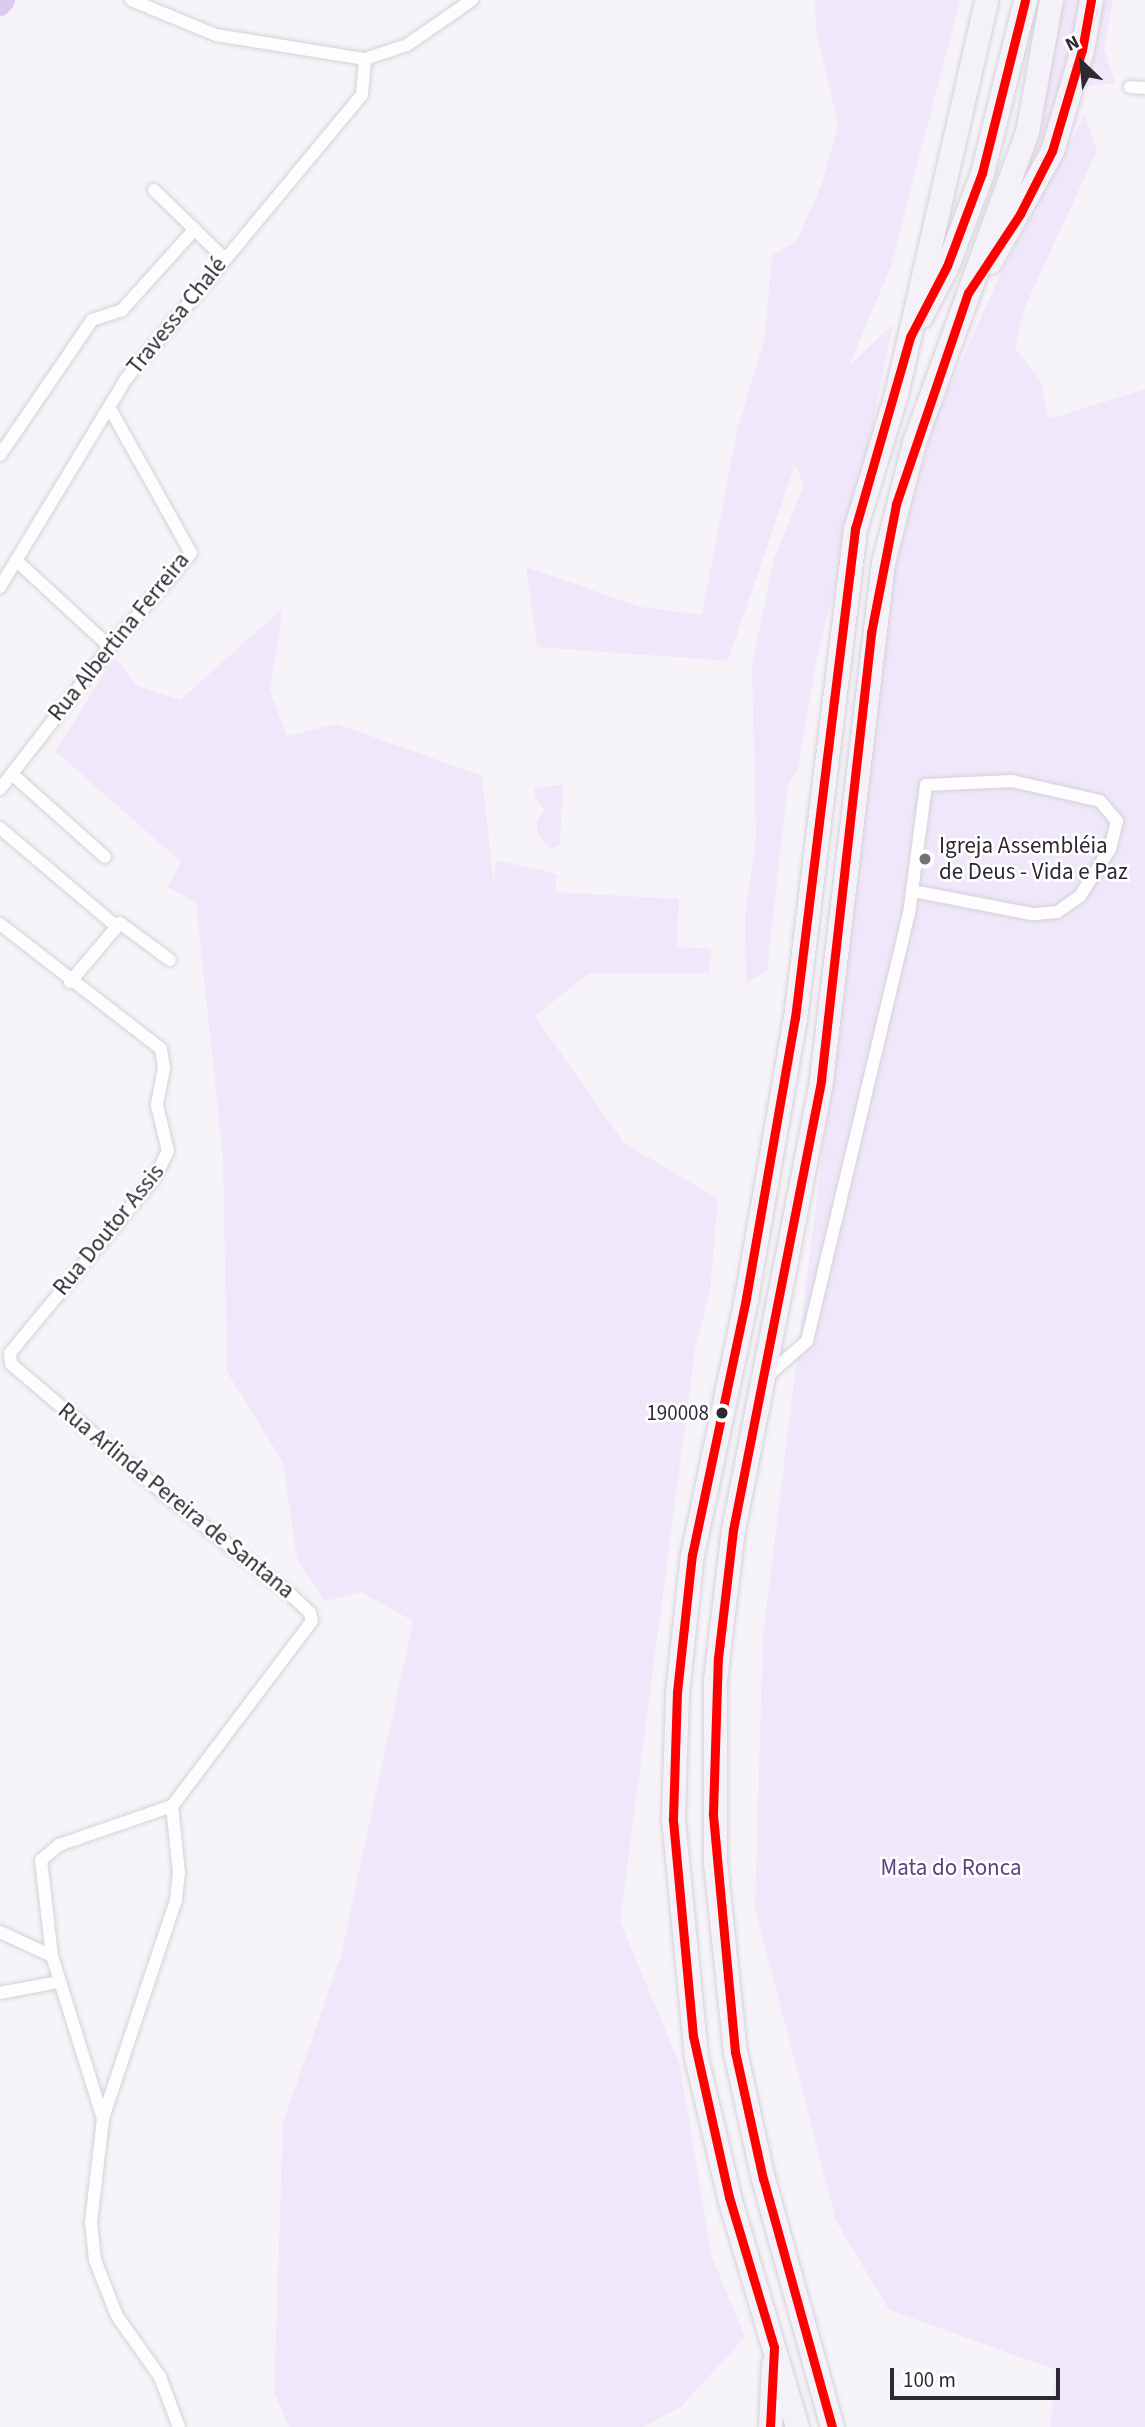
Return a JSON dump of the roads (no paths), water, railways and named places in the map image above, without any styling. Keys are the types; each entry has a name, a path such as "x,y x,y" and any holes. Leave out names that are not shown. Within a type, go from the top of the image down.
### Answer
{"highway":[{"path":"796,2427 704,2093 683,1944 673,1800 677,1692 690,1572 790,1048 855,529 910,337 928,240 986,0"},
{"path":"910,337 947,266 974,199 998,117 1025,0"},
{"path":"832,2427 745,2104 728,1999 715,1862 717,1669 733,1530 821,1080 883,563 914,442 1027,132 1051,0"},
{"path":"968,293 1020,214 1052,151 1082,50 1091,0"},
{"path":"770,2427 774,2347"}],"street":[{"path":"131,0 216,35 365,60 407,45 472,0"},
{"name":"Travessa Chalé","path":"0,587 19,563 109,407 156,338 355,105 366,84 365,60"},
{"path":"1130,87 1145,88"},
{"path":"154,190 224,257"},
{"path":"0,455 92,320 122,310 195,229"},
{"name":"Rua Albertina Ferreira","path":"0,789 110,647 191,553 109,407"},
{"path":"19,563 110,647"},
{"path":"13,775 105,857"},
{"path":"764,1379 807,1341 912,891 926,785 1012,780 1100,801 1117,821 1110,849 1080,897 1057,912 1032,914 912,891"},
{"path":"0,828 118,924 170,960"},
{"path":"0,925 70,982 118,924"},
{"name":"Rua Doutor Assis","path":"19,1343 166,1163 157,1105 164,1056 142,1034 70,982"},
{"name":"Rua Arlinda Pereira de Santana","path":"19,1343 10,1353 14,1367 310,1613 307,1631 172,1805"},
{"path":"103,2119 52,1956 41,1860 48,1850 172,1805 179,1873 176,1900 103,2119 91,2222 95,2260 117,2316 160,2377 179,2427"},
{"path":"0,1932 52,1956"},
{"path":"0,1993 59,1982"}],"waterway":[{"path":"0,5 4,0"}],"place":[{"name":"Igreja Assembléia de Deus - Vida e Paz","path":"925,859"},
{"name":"190008","path":"722,1413"}],"park label":[{"name":"Mata do Ronca","path":"951,1868"}]}
